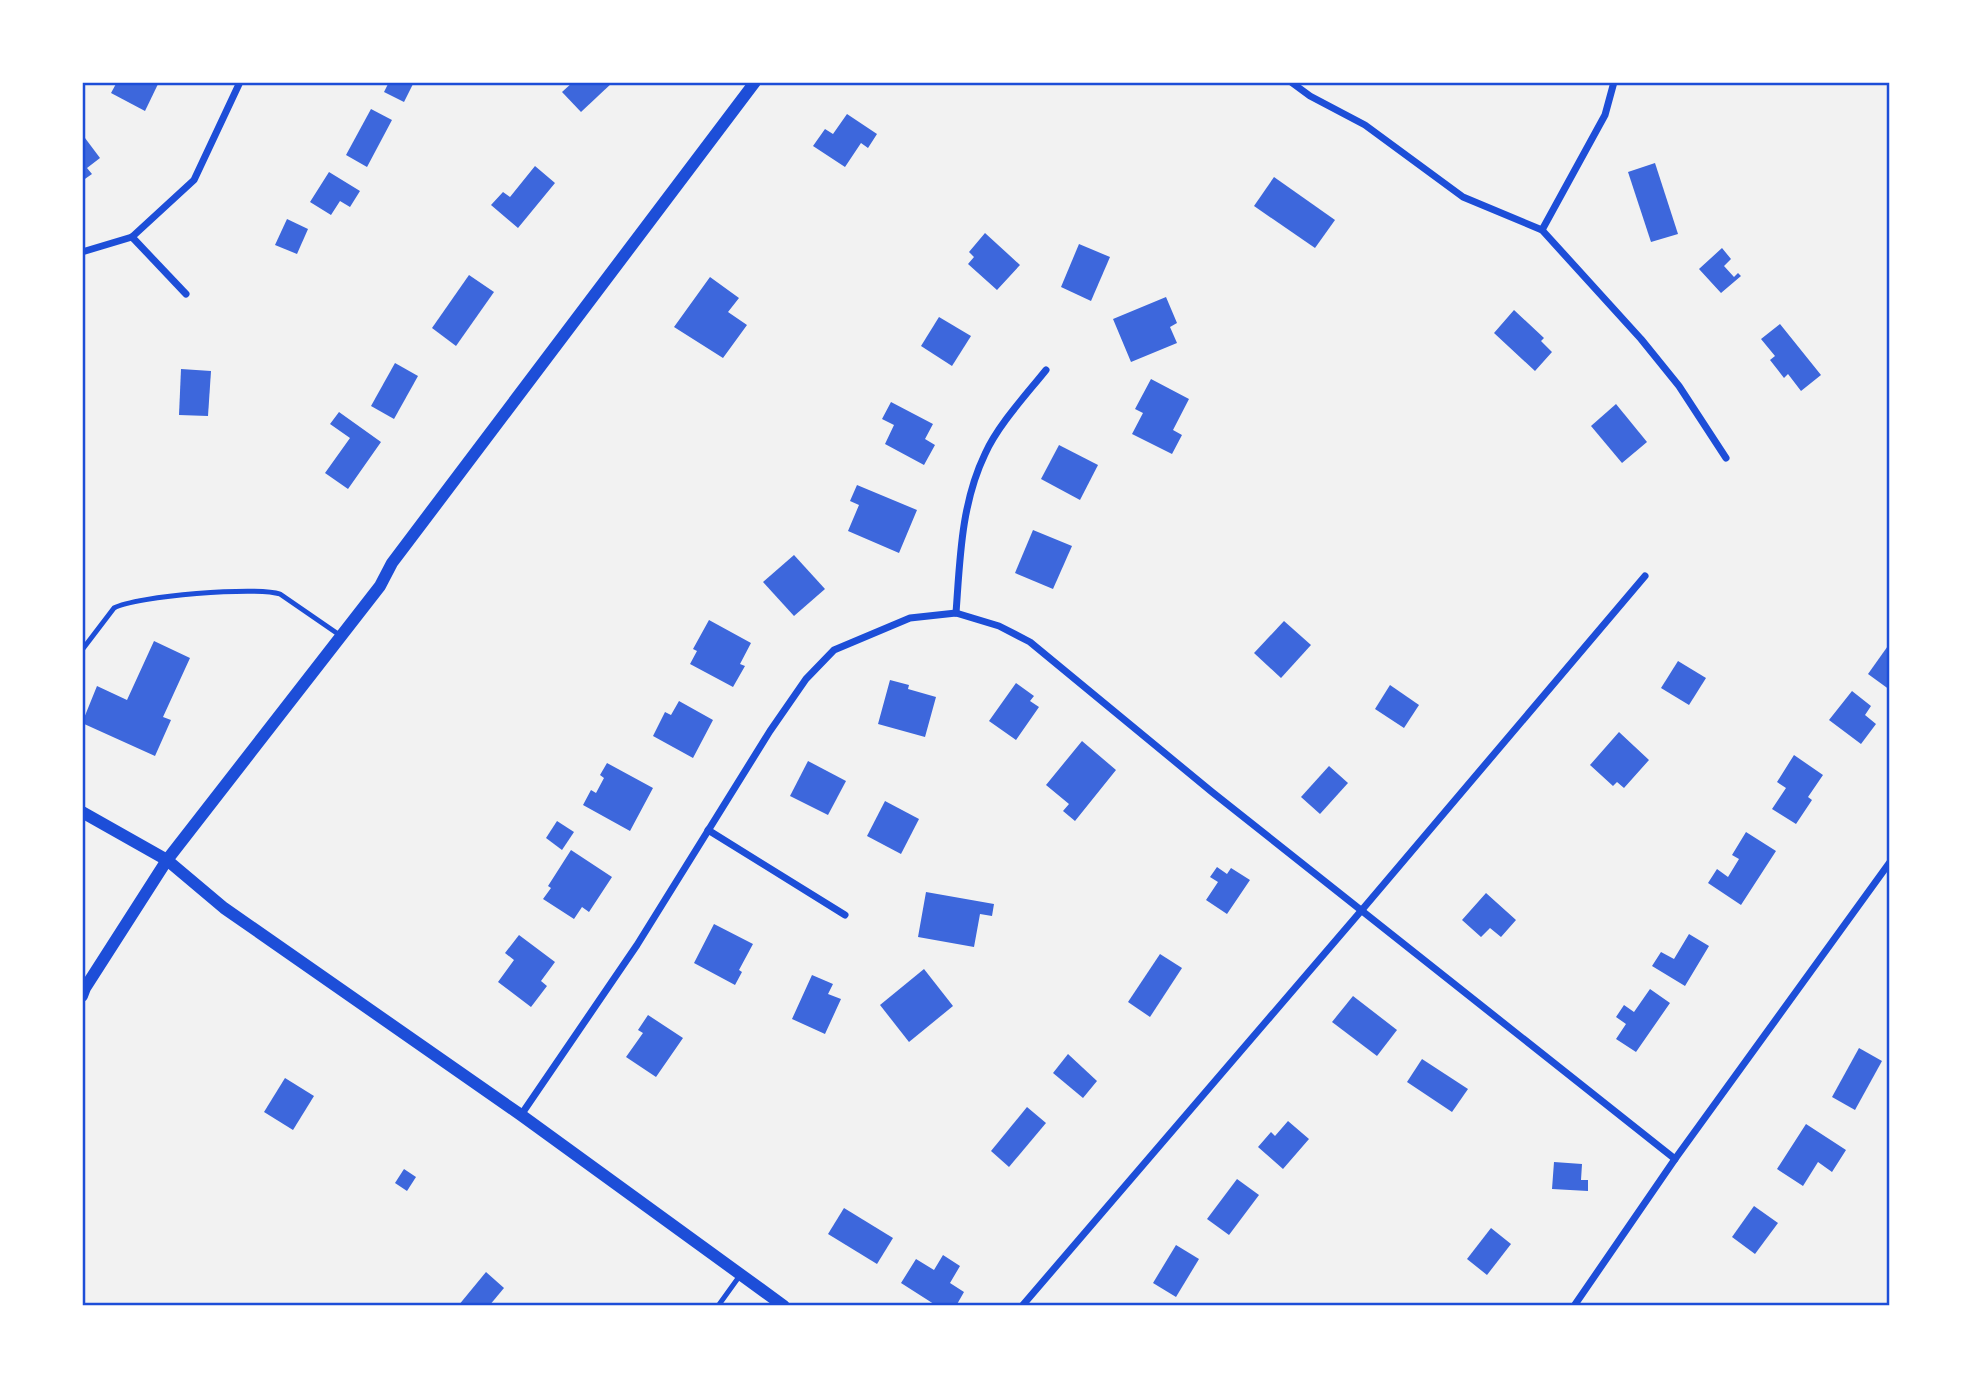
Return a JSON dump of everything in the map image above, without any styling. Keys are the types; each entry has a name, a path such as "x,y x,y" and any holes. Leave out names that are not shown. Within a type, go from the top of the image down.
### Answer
{"street":[{"path":"82,252 132,237 194,180 240,82"},
{"path":"82,996 167,860 380,586 400,552 755,82"},
{"path":"1292,82 1310,96 1365,125 1463,197 1542,230 1641,339 1679,386 1726,458"},
{"path":"1542,230 1605,115 1614,82"},
{"path":"132,237 186,295"},
{"path":"956,613 964,521 971,488 986,451 1045,370"},
{"path":"1021,1306 1362,911 1645,576"},
{"path":"521,1115 637,945 770,731 806,679 834,650 910,618 956,613 999,626 1030,642 1212,792 1675,1159"},
{"path":"82,812 167,860 224,908 521,1115 785,1306"},
{"path":"708,830 845,915"},
{"path":"1574,1306 1675,1159 1890,862"}],"lane":[{"path":"82,650 114,608 122,604 156,598 251,592 280,594 341,636"},
{"path":"718,1306 741,1274"}],"building":[{"path":"117,82 159,82 145,111 111,93"},
{"path":"389,82 414,82 404,102 384,92"},
{"path":"573,82 613,82 581,112 562,92"},
{"path":"371,109 392,120 367,167 346,155"},
{"path":"847,114 877,134 868,148 861,143 845,167 813,146 825,129 833,134"},
{"path":"82,134 100,158 87,168 92,174 82,181"},
{"path":"1655,163 1678,234 1651,242 1628,172"},
{"path":"535,166 555,183 518,228 491,205 503,192 510,197"},
{"path":"329,172 360,191 350,207 340,201 331,215 310,202"},
{"path":"1274,177 1335,220 1315,248 1254,206"},
{"path":"287,219 308,229 297,254 275,245"},
{"path":"985,233 1020,265 997,290 968,264 974,257 969,252"},
{"path":"1079,244 1110,257 1091,301 1061,287"},
{"path":"1722,248 1731,259 1724,266 1734,277 1738,273 1741,276 1721,293 1699,269"},
{"path":"469,275 494,292 456,346 432,328"},
{"path":"710,277 739,298 728,312 747,325 723,358 674,327"},
{"path":"1166,297 1177,323 1170,327 1177,343 1131,362 1113,319"},
{"path":"1514,310 1544,338 1541,341 1552,352 1535,371 1494,333"},
{"path":"939,317 971,336 952,366 921,346"},
{"path":"1780,324 1821,375 1801,391 1788,374 1784,378 1770,360 1775,356 1761,339"},
{"path":"395,363 418,376 394,419 371,406"},
{"path":"181,369 211,371 208,416 179,415"},
{"path":"1151,379 1189,399 1173,430 1182,435 1172,454 1132,434 1143,413 1135,409"},
{"path":"891,402 933,424 925,439 935,445 924,465 885,444 894,425 882,419"},
{"path":"1616,404 1647,442 1622,463 1591,426"},
{"path":"339,412 381,442 348,489 325,473 350,438 330,424"},
{"path":"1059,445 1098,465 1080,500 1041,479"},
{"path":"857,485 917,510 899,553 848,531 859,505 850,501"},
{"path":"1033,530 1072,546 1053,589 1015,573"},
{"path":"794,555 825,589 794,616 763,582"},
{"path":"709,620 751,643 740,664 745,666 733,687 690,664 697,651 693,649"},
{"path":"1284,621 1311,645 1281,678 1254,653"},
{"path":"154,641 190,658 163,717 171,720 155,756 82,723 97,686 127,700"},
{"path":"1890,643 1890,690 1868,674"},
{"path":"1678,661 1706,678 1689,705 1661,688"},
{"path":"890,680 909,685 908,689 936,697 925,737 878,724"},
{"path":"1016,683 1034,696 1030,701 1039,707 1016,740 989,721"},
{"path":"1390,685 1419,705 1404,728 1375,709"},
{"path":"1852,691 1871,706 1865,715 1876,724 1861,744 1829,720"},
{"path":"679,701 713,720 693,758 653,736 665,712 671,715"},
{"path":"1619,732 1649,760 1624,788 1617,782 1613,786 1590,765"},
{"path":"1082,741 1116,770 1075,821 1063,811 1069,804 1046,785"},
{"path":"1794,755 1823,775 1808,797 1812,800 1796,824 1772,809 1786,788 1777,782"},
{"path":"808,761 846,781 828,815 790,796"},
{"path":"607,763 653,788 630,831 583,805 591,790 596,793 604,778 600,775"},
{"path":"1329,766 1348,783 1320,814 1301,797"},
{"path":"885,801 919,819 901,854 867,836"},
{"path":"557,821 574,832 562,850 546,838"},
{"path":"1746,832 1776,851 1741,905 1708,883 1717,869 1728,877 1739,859 1732,855"},
{"path":"571,850 612,877 589,912 582,907 574,919 543,899 551,888 548,886"},
{"path":"1217,867 1227,874 1231,868 1250,880 1227,914 1206,900 1218,882 1210,877"},
{"path":"926,892 994,904 992,916 980,914 974,947 918,937"},
{"path":"1486,893 1516,920 1501,937 1490,928 1481,937 1462,920"},
{"path":"714,924 753,944 739,970 742,972 735,985 694,963"},
{"path":"1689,934 1709,946 1685,986 1652,966 1661,952 1674,959"},
{"path":"519,935 555,962 541,981 547,986 531,1007 498,982 514,960 505,953"},
{"path":"1160,954 1182,968 1150,1017 1128,1002"},
{"path":"924,969 953,1006 909,1042 880,1005"},
{"path":"812,975 833,984 828,994 841,999 825,1034 792,1019"},
{"path":"1650,989 1670,1003 1636,1052 1616,1039 1626,1024 1616,1017 1624,1005 1634,1012"},
{"path":"1353,996 1397,1030 1377,1056 1332,1022"},
{"path":"648,1015 683,1038 656,1077 626,1057 643,1033 638,1030"},
{"path":"1859,1048 1882,1061 1855,1110 1832,1097"},
{"path":"1068,1054 1097,1081 1083,1098 1053,1073"},
{"path":"1422,1059 1468,1089 1452,1112 1407,1082"},
{"path":"285,1078 314,1096 293,1130 264,1112"},
{"path":"1027,1107 1046,1123 1009,1167 991,1151"},
{"path":"1288,1121 1309,1139 1283,1169 1258,1147 1271,1132 1275,1136"},
{"path":"1806,1124 1846,1150 1832,1172 1818,1162 1803,1186 1777,1169"},
{"path":"1554,1162 1582,1164 1581,1180 1588,1180 1588,1191 1552,1189"},
{"path":"404,1169 416,1177 407,1191 395,1183"},
{"path":"1237,1179 1259,1195 1229,1235 1207,1219"},
{"path":"1754,1206 1778,1223 1755,1254 1732,1237"},
{"path":"844,1208 893,1238 877,1264 828,1234"},
{"path":"1491,1228 1511,1244 1487,1275 1467,1259"},
{"path":"1176,1245 1199,1259 1176,1297 1153,1283"},
{"path":"943,1255 960,1266 950,1283 964,1292 956,1306 937,1306 901,1283 916,1259 934,1270"},
{"path":"486,1272 504,1288 489,1306 458,1306"}]}
